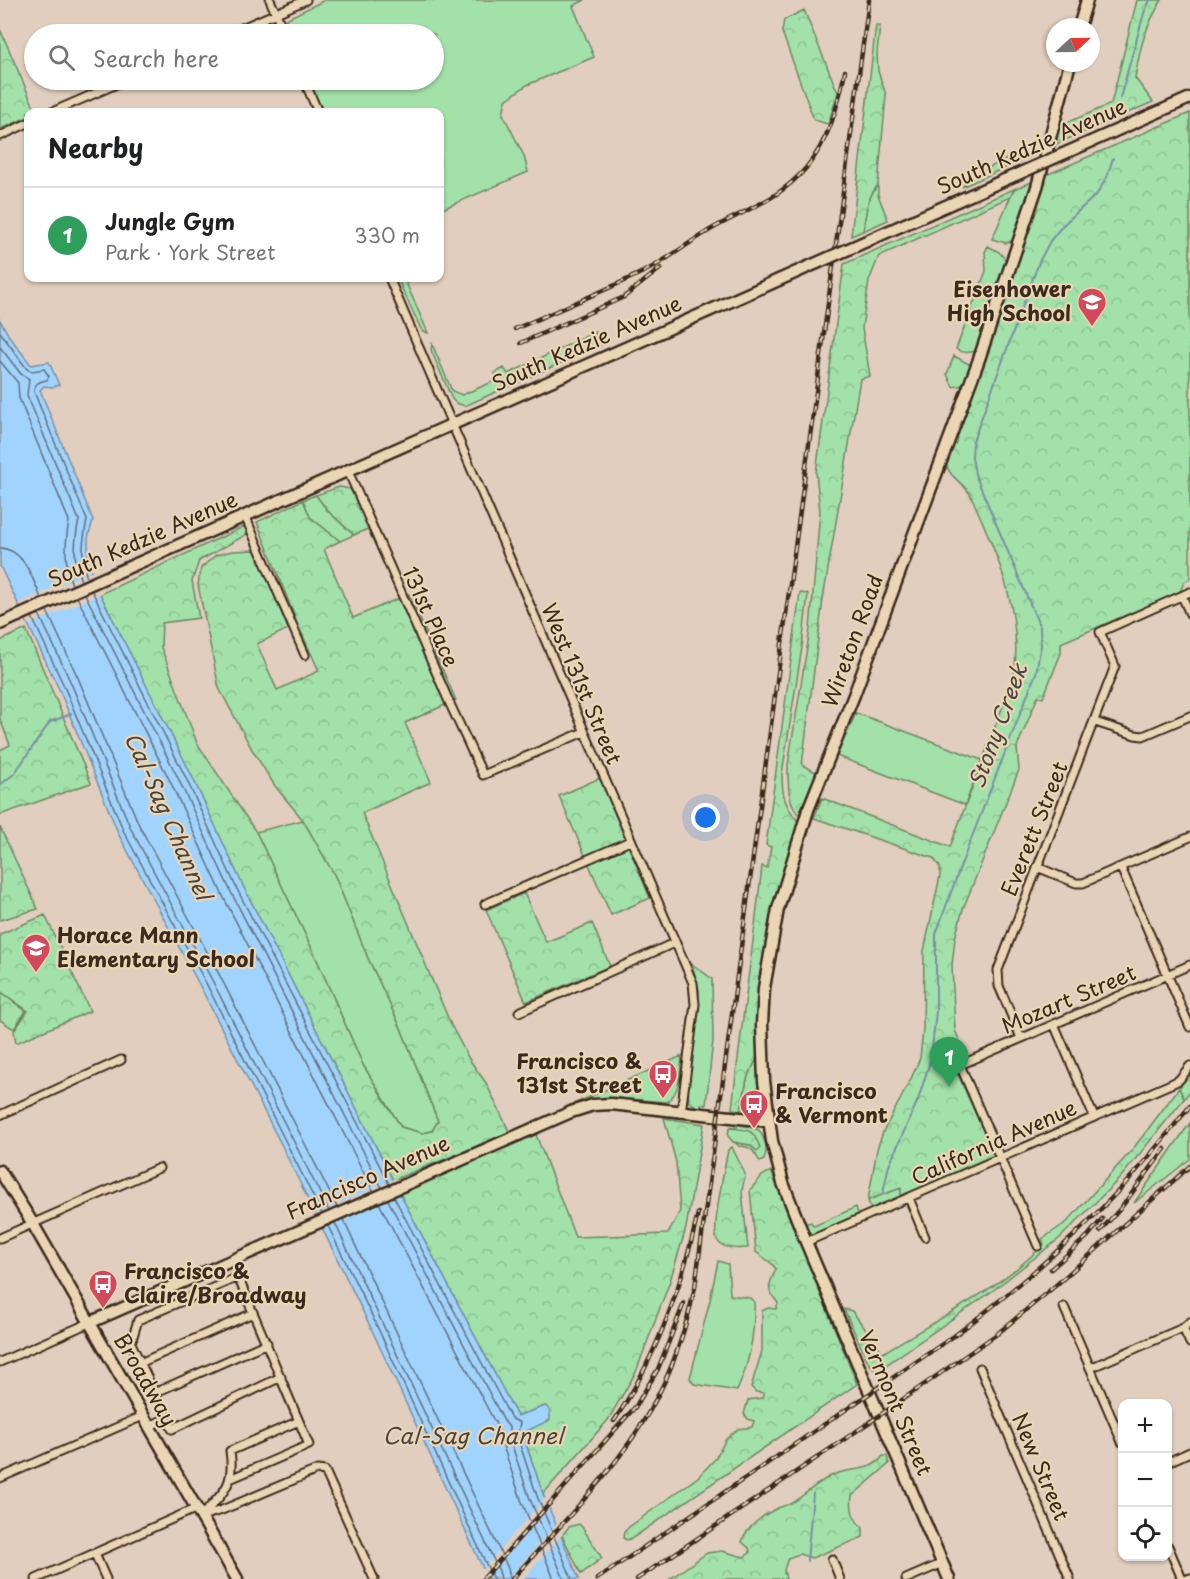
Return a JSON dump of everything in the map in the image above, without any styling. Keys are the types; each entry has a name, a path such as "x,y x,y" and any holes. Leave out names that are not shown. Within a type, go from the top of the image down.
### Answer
{"street":[{"path":"270,0 281,24"},
{"path":"251,24 306,0"},
{"path":"1081,18 1086,0"},
{"name":"Wireton Road","path":"806,1242 783,1184 768,1121 764,1081 762,1024 764,988 778,909 808,810 854,695 978,362 1037,187 1068,72"},
{"path":"61,108 103,90"},
{"path":"308,90 316,108"},
{"name":"South Kedzie Avenue","path":"0,624 1190,98"},
{"path":"0,136 24,125"},
{"name":"West 131st Street","path":"391,282 693,983 695,994 681,1113"},
{"name":"131st Place","path":"348,471 483,775 584,732"},
{"path":"245,516 305,655"},
{"path":"1190,592 1182,596 1190,614"},
{"name":"Everett Street","path":"1021,1038 999,986 998,970 1115,666 1100,632 1182,596"},
{"path":"1095,722 1143,736 1190,716"},
{"path":"1037,867 1076,883 1083,883 1190,837"},
{"path":"485,904 630,841"},
{"path":"1121,868 1190,1027"},
{"path":"519,1012 674,943"},
{"name":"Mozart Street","path":"1001,1159 960,1065 1190,965"},
{"path":"1054,1024 1094,1117"},
{"path":"0,1115 121,1060"},
{"name":"California Avenue","path":"806,1242 1179,1080 1190,1066"},
{"name":"Francisco Avenue","path":"0,1362 571,1112 611,1104 768,1121"},
{"path":"1001,1159 1038,1246"},
{"path":"0,1238 159,1168"},
{"name":"Broadway","path":"0,1171 33,1224 237,1579"},
{"path":"909,1198 925,1237"},
{"name":"Vermont Street","path":"806,1242 950,1579"},
{"path":"230,1479 309,1445 299,1421 281,1377 267,1343 238,1277 138,1320 131,1343 172,1429 281,1377"},
{"path":"1064,1307 1118,1433"},
{"path":"140,1363 253,1313"},
{"path":"1090,1368 1183,1328 1190,1322"},
{"path":"1183,1328 1190,1343"},
{"path":"154,1393 267,1343"},
{"name":"New Street","path":"980,1368 1070,1579"},
{"path":"0,1478 143,1416"},
{"path":"150,1426 167,1418"},
{"path":"36,1579 199,1512 224,1493 230,1479 232,1465 230,1451 299,1421"},
{"path":"1172,1460 1190,1452"},
{"path":"199,1512 222,1510 317,1470 325,1471 374,1579"},
{"path":"95,1554 106,1579"},
{"path":"1172,1557 1182,1579"},
{"path":"832,1559 840,1579"},
{"path":"906,1579 943,1563"}],"green space":[{"path":"325,0 585,0 573,6 594,57 527,85 506,100 503,114 524,156 528,172 444,208 444,108 321,108 313,90 444,90 444,24 285,24 286,19"},
{"path":"1137,0 1162,0 1151,19 1144,38 1135,78 1153,102 1054,145 1059,126 1111,104"},
{"path":"804,10 838,93 828,124 814,120 782,32 784,20"},
{"path":"876,25 880,26 878,71 886,95 878,185 869,201 863,231 851,236"},
{"path":"0,29 24,84 24,90 26,90 34,108 24,108 24,119 0,129"},
{"name":"Eisenhower High School","path":"1190,113 1190,579 1184,582 1180,592 1061,643 1061,653 1043,698 1038,696 1017,747 1019,770 963,909 955,938 952,966 955,1030 966,1056 953,1063 994,1155 901,1196 901,1188 868,1200 877,1149 883,1132 920,1058 923,1030 924,951 940,867 933,858 814,818 822,798 950,847 1014,676 1016,652 1015,629 1006,583 990,539 971,496 946,464 1046,175"},
{"path":"1020,153 1033,155 962,187 975,174"},
{"path":"1034,181 1017,239 1006,243 992,239 1014,189"},
{"path":"878,185 878,195 888,220 863,231 869,201"},
{"path":"1014,189 1010,197 879,256 869,281 862,328 870,376 860,379 823,599 802,765 818,773 801,817 791,800 788,765 810,629 820,511 816,473 844,264"},
{"path":"988,246 999,252 1007,261 979,350 961,352 956,349 986,271 985,252"},
{"path":"399,282 406,282 428,333 422,331"},
{"path":"595,332 601,345 465,406 452,399 431,350 432,344 452,391 462,395 497,380 495,373 504,368 508,374"},
{"path":"954,356 971,365 963,385 953,387 947,374"},
{"path":"339,487 350,489 370,528 354,535 327,510 316,495"},
{"path":"316,495 327,510 354,535 340,541 310,517 303,500"},
{"path":"303,500 310,517 340,541 324,549 353,618 409,594 456,700 405,723 431,782 362,813 451,1025 469,1059 486,1083 510,1133 393,1180 243,886 190,772 100,594 245,526 249,533 199,561 192,581 199,618 162,623 161,647 197,743 256,832 313,951 363,1065 401,1127 422,1133 432,1131 438,1121 401,1028 368,958 335,876 303,820 275,786 253,751 219,688 198,585 201,568 216,555 232,551 256,550 288,629 257,644 277,690 319,671 257,522"},
{"path":"800,593 808,594 782,774 785,801 799,823 769,922 757,1010 758,1056 747,1079 741,1110 732,1109 762,866 767,868 771,847 766,845"},
{"path":"26,629 91,783 0,815 0,750 10,745 0,719 0,641"},
{"path":"856,713 982,760 965,805 837,756"},
{"path":"600,778 650,898 611,915 559,796"},
{"path":"303,820 335,876 368,958 401,1028 438,1121 432,1131 422,1133 401,1127 363,1065 313,951 256,832"},
{"path":"0,827 38,909 0,920"},
{"path":"524,893 546,942 592,923 610,966 526,1002 486,910"},
{"name":"Horace Mann Elementary School","path":"45,915 90,1011 16,1043 14,1031 28,1011 0,991 0,934"},
{"path":"692,964 712,979 713,1040 706,1105 701,1104 701,1109 689,1102 688,1088 699,1005 699,990"},
{"path":"1,993 26,1011 14,1029 0,1020"},
{"path":"682,1056 677,1087 672,1098 667,1102 611,1098 569,1106"},
{"path":"758,1056 758,1107 753,1113 740,1115 747,1079"},
{"path":"1190,1074 1190,1091 1184,1099 1179,1088"},
{"path":"1179,1088 1184,1099 1121,1177 1060,1238 991,1292 883,1367 875,1370 868,1362 844,1309 852,1311 883,1353 988,1290 1044,1244 1042,1239 1067,1222 1133,1149"},
{"path":"664,1118 704,1124 686,1228 670,1281 636,1372 608,1420 543,1494 522,1432 550,1420 545,1406 517,1416 400,1194 535,1132 575,1237 668,1234 680,1211 676,1162"},
{"path":"1190,1123 1190,1159 1134,1203"},
{"path":"738,1124 759,1130 766,1145 764,1160 760,1162 752,1150 734,1142 750,1145 729,1128 737,1127"},
{"path":"729,1128 749,1131 760,1148 757,1151 750,1145 733,1142 728,1136"},
{"path":"732,1147 745,1174 742,1192 748,1248 726,1247 719,1243 716,1234 717,1211 728,1150"},
{"path":"771,1171 857,1384 627,1540 623,1538 624,1532 698,1477 715,1459 726,1439 738,1429 752,1427 754,1421 748,1419 744,1414 748,1400 762,1398 764,1393 756,1392 751,1387 762,1351 762,1311 768,1308 776,1309 778,1303 770,1290 776,1269 756,1252 750,1190 762,1176"},
{"path":"902,1187 901,1196 870,1207 868,1200"},
{"path":"856,1207 858,1214 816,1233 811,1234 804,1224 811,1222 814,1226"},
{"path":"718,1261 728,1264 730,1295 750,1298 754,1302 751,1348 737,1391 694,1384 690,1378"},
{"path":"883,1456 887,1456 889,1464 852,1496 853,1514 863,1528 863,1537 812,1558 799,1554 788,1558 784,1570 786,1579 670,1579 707,1553 722,1551 744,1557 750,1553 749,1548 742,1542 744,1537 751,1526 761,1518 793,1502 828,1478 873,1465"},
{"path":"579,1524 602,1558 581,1574 562,1535 569,1527"}],"water":[{"name":"Cal-Sag Channel","path":"0,320 31,365 49,362 59,385 44,386 40,390 93,520 88,538 88,562 100,594 190,772 243,886 400,1194 517,1416 546,1406 550,1411 550,1420 522,1433 543,1494 579,1579 488,1579 370,1326 281,1144 119,835 59,689 0,566"}],"pier":[{"path":"94,570 102,593 29,625 19,603"},
{"path":"396,1178 402,1193 320,1229 314,1215"},
{"path":"547,1496 552,1506 485,1579 481,1571"},
{"path":"558,1522 563,1534 523,1579 508,1579"}],"waterway":[{"name":"Stony Creek","path":"1120,98 1144,13 1150,0"},
{"name":"Stony Creek","path":"883,1193 889,1165 918,1100 931,1058 936,1011 936,934 1036,673 1041,645 1040,627 975,474 972,457 973,441 1039,262 1050,241 1063,225 1097,194 1107,177 1113,158"},
{"path":"0,785 14,774 50,722 71,714"},
{"name":"Stony Creek","path":"807,1561 813,1494"}],"railway":[{"path":"512,1579 593,1490 646,1417 666,1379 676,1353 695,1287 869,0"},
{"path":"515,329 649,269 710,230 765,201 786,187 806,168 821,146 836,110 845,71"},
{"path":"521,343 624,297 661,268"},
{"path":"597,1579 954,1336 998,1301 1041,1265 1103,1207 1140,1167 1190,1106"},
{"path":"1100,1231 1120,1209 1165,1149"},
{"path":"637,1579 997,1334 1055,1286 1190,1166"},
{"path":"614,1421 643,1373 666,1321 684,1268 698,1213"},
{"path":"1051,1269 1088,1236 1102,1219"},
{"path":"483,1579 636,1406 658,1369 684,1303"}],"place":[{"name":"Eisenhower High School","path":"1092,328"},
{"name":"Horace Mann Elementary School","path":"36,974"},
{"name":"Jungle Gym","path":"949,1087"},
{"name":"Francisco & 131st Street","path":"663,1100"},
{"name":"Francisco & Vermont","path":"754,1130"},
{"name":"Francisco & Claire/Broadway","path":"103,1310"}]}
